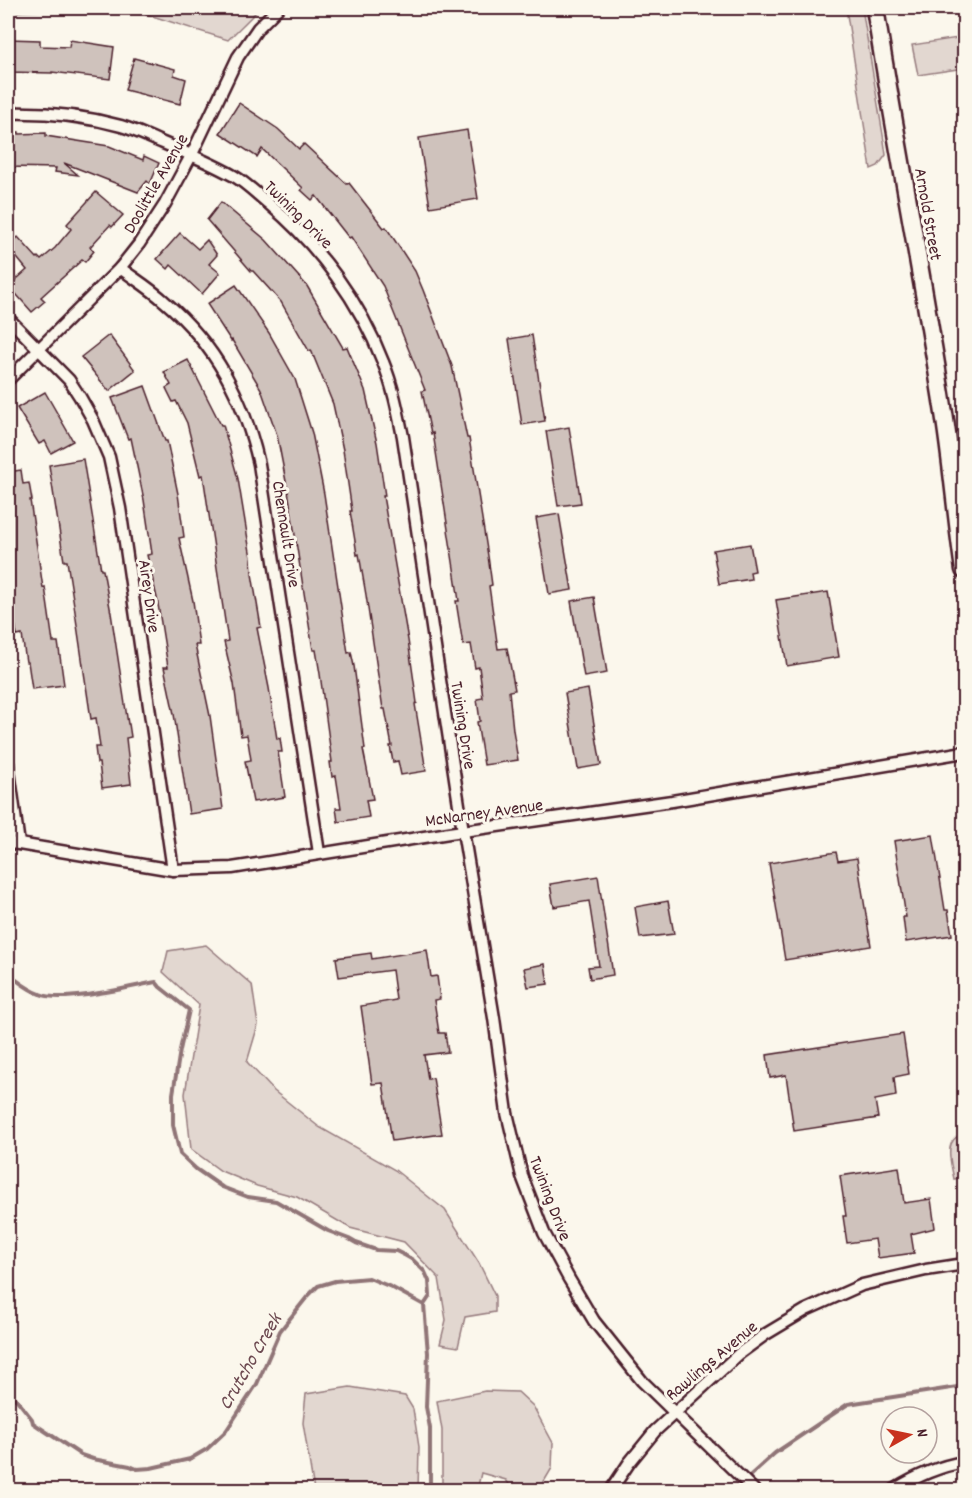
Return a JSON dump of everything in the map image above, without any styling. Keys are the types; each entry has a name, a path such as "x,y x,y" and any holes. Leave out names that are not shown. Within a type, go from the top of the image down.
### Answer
{"main road":[{"name":"Arnold Street","path":"875,8 944,413 964,570"}],"street":[{"name":"Doolittle Avenue","path":"8,380 120,268 139,244 165,204 192,154 238,57 258,28 278,8"},
{"name":"Twining Drive","path":"8,113 77,117 122,126 192,154 236,177 307,240 361,315 384,364 398,409 507,1113 522,1176 544,1233 594,1322 642,1381 754,1491"},
{"name":"Chennault Drive","path":"120,268 165,301 195,331 218,361 232,385 249,424 260,464 319,853"},
{"name":"Airey Drive","path":"8,318 69,381 93,420 109,457 120,508 173,870"},
{"name":"McNarney Avenue","path":"13,844 173,870 232,868 463,831 672,801 964,752"},
{"path":"8,762 13,844"},
{"name":"Rawlings Avenue","path":"611,1491 629,1463 655,1431 740,1353 766,1334 806,1310 862,1286 926,1270 964,1264"},
{"path":"894,1491 910,1480 951,1464 964,1462"}],"shaded area":[{"path":"8,8 260,8 228,40 146,14 71,9 8,12"},
{"path":"846,8 862,8 884,141 886,155 878,166 871,169"},
{"path":"964,37 964,68 918,75 912,45"},
{"path":"206,945 252,985 258,1025 247,1062 274,1091 319,1127 395,1170 445,1210 479,1263 495,1296 495,1312 465,1317 458,1347 440,1344 446,1320 439,1278 404,1242 350,1228 297,1197 257,1186 221,1171 191,1149 185,1094 199,1005 163,972 168,951"},
{"path":"964,1134 964,1177 954,1179 950,1146 957,1137"},
{"path":"350,1387 405,1396 413,1409 419,1447 418,1490 314,1490 303,1423 306,1394"},
{"path":"485,1391 518,1392 533,1406 553,1443 552,1468 539,1490 513,1490 506,1480 481,1473 477,1490 442,1490 442,1430 437,1401"}],"building":[{"path":"8,39 40,40 40,46 69,47 70,40 114,47 110,79 52,72 8,72"},
{"path":"134,58 175,69 174,75 186,79 180,104 125,90"},
{"path":"239,103 278,129 299,149 304,144 347,184 349,183 384,228 386,227 415,271 452,366 467,438 469,438 492,585 489,586 498,649 507,648 515,690 509,691 518,760 484,765 477,722 480,721 477,699 483,698 479,667 475,668 471,644 463,645 456,601 459,601 433,433 431,434 422,391 425,390 383,286 351,237 349,238 316,196 312,200 301,190 303,188 262,149 257,157 220,133"},
{"path":"467,130 478,199 430,207 419,138"},
{"path":"8,132 46,133 46,136 109,146 143,160 144,156 159,163 150,184 147,181 138,192 64,163 78,175 55,172 56,168 8,167"},
{"path":"96,192 123,215 112,227 110,225 90,247 94,251 85,262 82,260 41,297 45,301 32,312 9,286 27,270 8,247 18,237 41,260 71,229 67,224"},
{"path":"221,202 266,240 307,286 343,348 347,347 365,390 377,443 385,496 383,496 408,640 426,771 401,775 398,761 393,762 359,554 357,555 343,450 333,404 311,350 309,351 281,302 207,220"},
{"path":"180,233 198,249 207,240 217,255 209,264 220,273 202,294 171,265 168,269 157,259"},
{"path":"236,285 269,333 295,379 312,433 324,494 348,653 351,652 354,666 365,749 363,749 373,799 366,800 369,817 338,822 336,808 341,808 336,776 332,777 320,674 316,650 313,650 277,435 261,389 207,304"},
{"path":"109,335 135,370 109,391 81,357"},
{"path":"532,335 545,421 522,425 509,339"},
{"path":"188,360 223,425 238,479 261,627 257,628 277,739 280,738 282,752 278,752 285,797 253,802 245,761 251,760 247,735 241,736 234,684 224,642 228,641 203,475 200,476 187,423 176,401 173,402 166,388 171,385 164,372"},
{"path":"145,386 165,441 167,441 178,494 184,537 179,538 193,601 199,645 195,645 210,716 223,809 189,814 174,714 164,667 168,667 157,598 147,555 152,554 144,500 131,438 128,439 112,398"},
{"path":"45,392 73,441 51,453 45,441 39,444 17,408"},
{"path":"569,427 581,503 558,506 546,431"},
{"path":"83,459 131,737 126,738 131,784 102,788 95,747 100,747 96,718 91,719 67,561 64,561 49,465"},
{"path":"21,470 23,484 29,483 43,588 45,587 53,642 58,642 64,685 32,689 22,635 17,636 8,584 8,472"},
{"path":"559,514 572,590 549,594 536,518"},
{"path":"750,544 755,571 750,572 751,579 719,584 713,550"},
{"path":"828,592 839,657 787,666 776,600"},
{"path":"594,597 607,673 584,677 571,601"},
{"path":"588,689 601,765 578,769 565,693"},
{"path":"933,835 945,910 948,910 952,935 906,942 903,917 906,917 894,841"},
{"path":"836,852 838,861 857,858 871,946 785,960 769,863"},
{"path":"598,876 613,975 590,979 588,967 599,966 589,901 554,907 550,884"},
{"path":"668,901 674,934 640,938 635,907"},
{"path":"427,950 431,977 437,976 440,999 434,1000 439,1033 445,1033 448,1052 424,1055 428,1079 433,1078 442,1134 392,1141 383,1083 372,1084 361,1006 396,1000 392,970 339,977 336,958 371,953 372,959"},
{"path":"545,964 548,984 528,987 524,968"},
{"path":"903,1034 909,1074 894,1077 896,1096 875,1100 878,1118 794,1131 786,1075 770,1078 767,1055"},
{"path":"899,1167 904,1203 931,1199 935,1228 911,1234 914,1253 878,1258 875,1239 847,1243 843,1216 846,1216 840,1176"}],"waterway":[{"path":"8,974 31,990 50,997 96,994 156,982 189,1010 173,1094 173,1125 180,1154 196,1169 222,1187 248,1197 276,1201 328,1231 376,1250 396,1251 413,1260 425,1272 429,1281 430,1296 424,1305"},
{"name":"Crutcho Creek","path":"8,1394 17,1400 33,1423 81,1455 137,1469 151,1468 190,1459 207,1449 226,1431 257,1384 280,1331 318,1286 335,1281 369,1278 424,1305"},
{"name":"Crutcho Creek","path":"424,1305 428,1353 426,1407 430,1428 430,1490"},
{"name":"Crutcho Creek","path":"734,1490 775,1453 848,1404 964,1386"}]}
